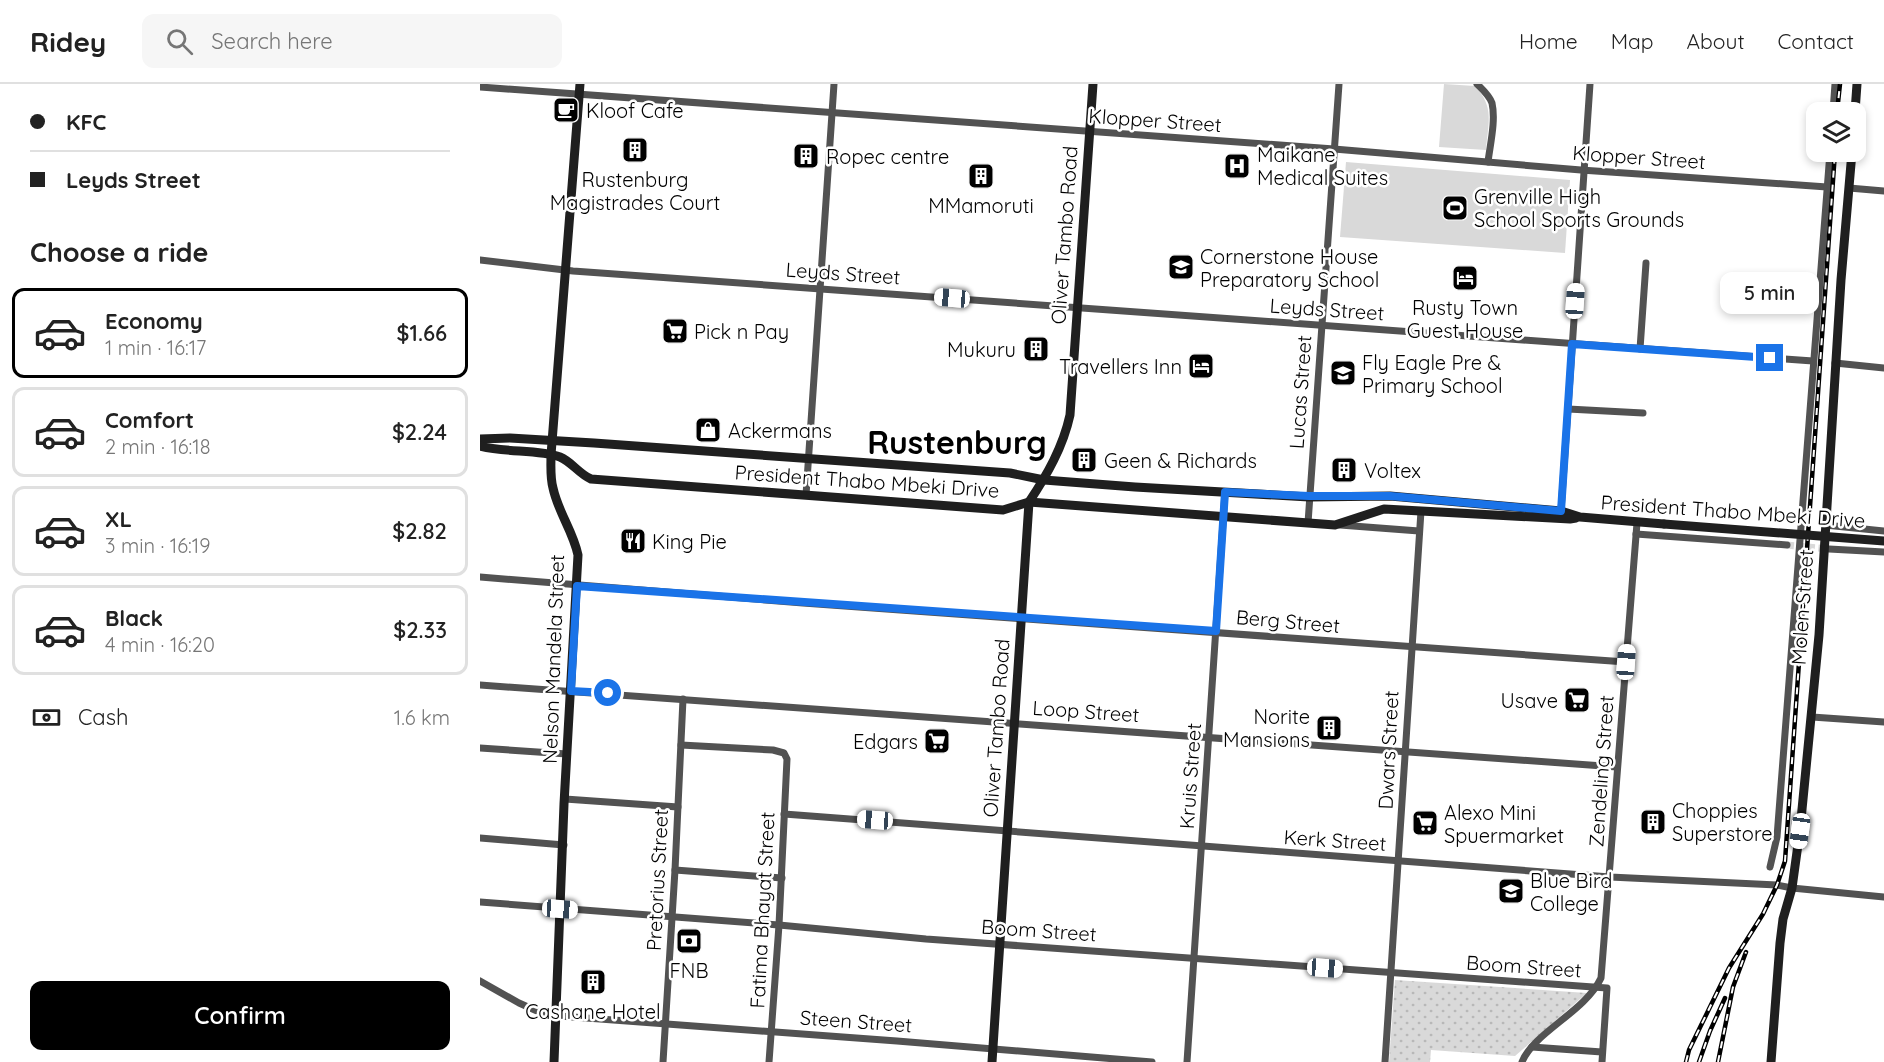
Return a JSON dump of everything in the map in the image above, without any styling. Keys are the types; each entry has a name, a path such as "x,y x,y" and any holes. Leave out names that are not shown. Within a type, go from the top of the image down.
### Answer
{"street":[{"name":"Nelson Mandela Street","path":"554,1062 578,555 575,539 559,507 552,486 550,455 580,84"},
{"path":"806,495 834,84"},
{"name":"Oliver Tambo Road","path":"992,1062 1029,502 1045,480 1066,431 1070,415 1093,84"},
{"name":"Lucas Street","path":"1308,523 1339,84"},
{"path":"1477,84 1488,95 1491,103 1492,119 1488,162"},
{"path":"1553,518 1561,511 1590,84"},
{"path":"1834,102 1835,84"},
{"path":"1856,102 1857,84"},
{"name":"Klopper Street","path":"480,87 1827,187"},
{"name":"Molen Street","path":"1770,867 1777,837 1829,162"},
{"name":"Molen Street","path":"1771,1062 1780,943 1783,919 1792,888 1812,717 1831,462 1835,363 1851,162"},
{"path":"1849,188 1884,190"},
{"name":"Leyds Street","path":"480,261 566,270 1813,361"},
{"path":"1640,349 1646,263"},
{"path":"1835,363 1884,368"},
{"path":"1568,409 1643,413"},
{"name":"President Thabo Mbeki Drive","path":"480,439 510,438 1010,473 1045,480 1225,492 1309,496 1390,496 1561,511 1580,517 1637,523 1884,541"},
{"name":"President Thabo Mbeki Drive","path":"480,446 509,452 550,455 567,461 582,475 591,479 1003,510 1029,502 1335,525 1384,509 1569,519 1580,517"},
{"name":"Kruis Street","path":"1187,1062 1225,492"},
{"name":"Dwars Street","path":"1385,1062 1421,511"},
{"name":"Zendeling Street","path":"1597,988 1601,978 1610,877 1637,523"},
{"path":"1335,525 1419,531"},
{"path":"1825,525 1884,531"},
{"path":"1636,534 1787,545"},
{"path":"1829,549 1884,552"},
{"name":"Berg Street","path":"480,577 577,586 1626,662"},
{"name":"Loop Street","path":"480,685 1617,767"},
{"name":"Pretorius Street","path":"663,1062 683,699"},
{"path":"1812,717 1884,722"},
{"name":"Fatima Bhayat Street","path":"681,745 778,750 784,753 787,759 782,878 769,1062"},
{"path":"480,748 567,754"},
{"path":"565,799 678,807"},
{"name":"Kerk Street","path":"784,814 1610,877 1778,885 1884,897"},
{"path":"480,838 564,845"},
{"path":"675,870 782,878"},
{"name":"Boom Street","path":"480,902 1000,944 1597,988"},
{"name":"Steen Street","path":"480,981 538,1012 557,1016 1152,1062"},
{"path":"1522,1062 1532,1047 1597,988 1607,988 1602,1062"},
{"path":"1532,1047 1602,1052"}],"shaded area":[{"path":"1444,84 1475,86 1481,94 1489,116 1486,150 1439,147"},
{"name":"Grenville High School Sports Grounds","path":"1346,162 1570,180 1565,253 1340,237"},
{"path":"1395,980 1587,993 1515,1056 1431,1050 1430,1062 1389,1062"}],"tunnel":[{"path":"1787,545 1829,549"}],"railway":[{"path":"1838,102 1840,84"},
{"path":"1686,1062 1689,1050 1729,968 1763,914 1777,885 1785,861 1834,162"},
{"path":"1718,1062 1733,987 1746,952"},
{"path":"1699,1062 1725,998"}],"place":[{"name":"Kloof Cafe","path":"566,110"},
{"name":"Rustenburg Magistrades Court","path":"635,150"},
{"name":"Ropec centre","path":"806,156"},
{"name":"Maikane Medical Suites","path":"1237,166"},
{"name":"MMamoruti","path":"981,176"},
{"name":"Grenville High School Sports Grounds","path":"1455,208"},
{"name":"Cornerstone House Preparatory School","path":"1181,267"},
{"name":"Rusty Town Guest House","path":"1465,278"},
{"name":"Pick n Pay","path":"675,331"},
{"name":"Mukuru","path":"1036,349"},
{"name":"Travellers Inn","path":"1201,366"},
{"name":"Fly Eagle Pre & Primary School","path":"1343,373"},
{"name":"Ackermans","path":"708,430"},
{"name":"Geen & Richards","path":"1084,460"},
{"name":"Voltex","path":"1344,470"},
{"name":"King Pie","path":"633,541"},
{"name":"Usave","path":"1577,700"},
{"name":"Norite Mansions","path":"1329,728"},
{"name":"Edgars","path":"937,741"},
{"name":"Choppies Superstore","path":"1653,822"},
{"name":"Alexo Mini Spuermarket","path":"1425,823"},
{"name":"Blue Bird College","path":"1511,891"},
{"name":"FNB","path":"689,941"},
{"name":"Cashane Hotel","path":"593,982"}],"district":[{"name":"Rustenburg","path":"957,442"}],"route":[{"path":"608,693 571,691 577,586 1216,631 1225,492 1309,496 1390,496 1561,511 1572,344 1770,358"}]}
